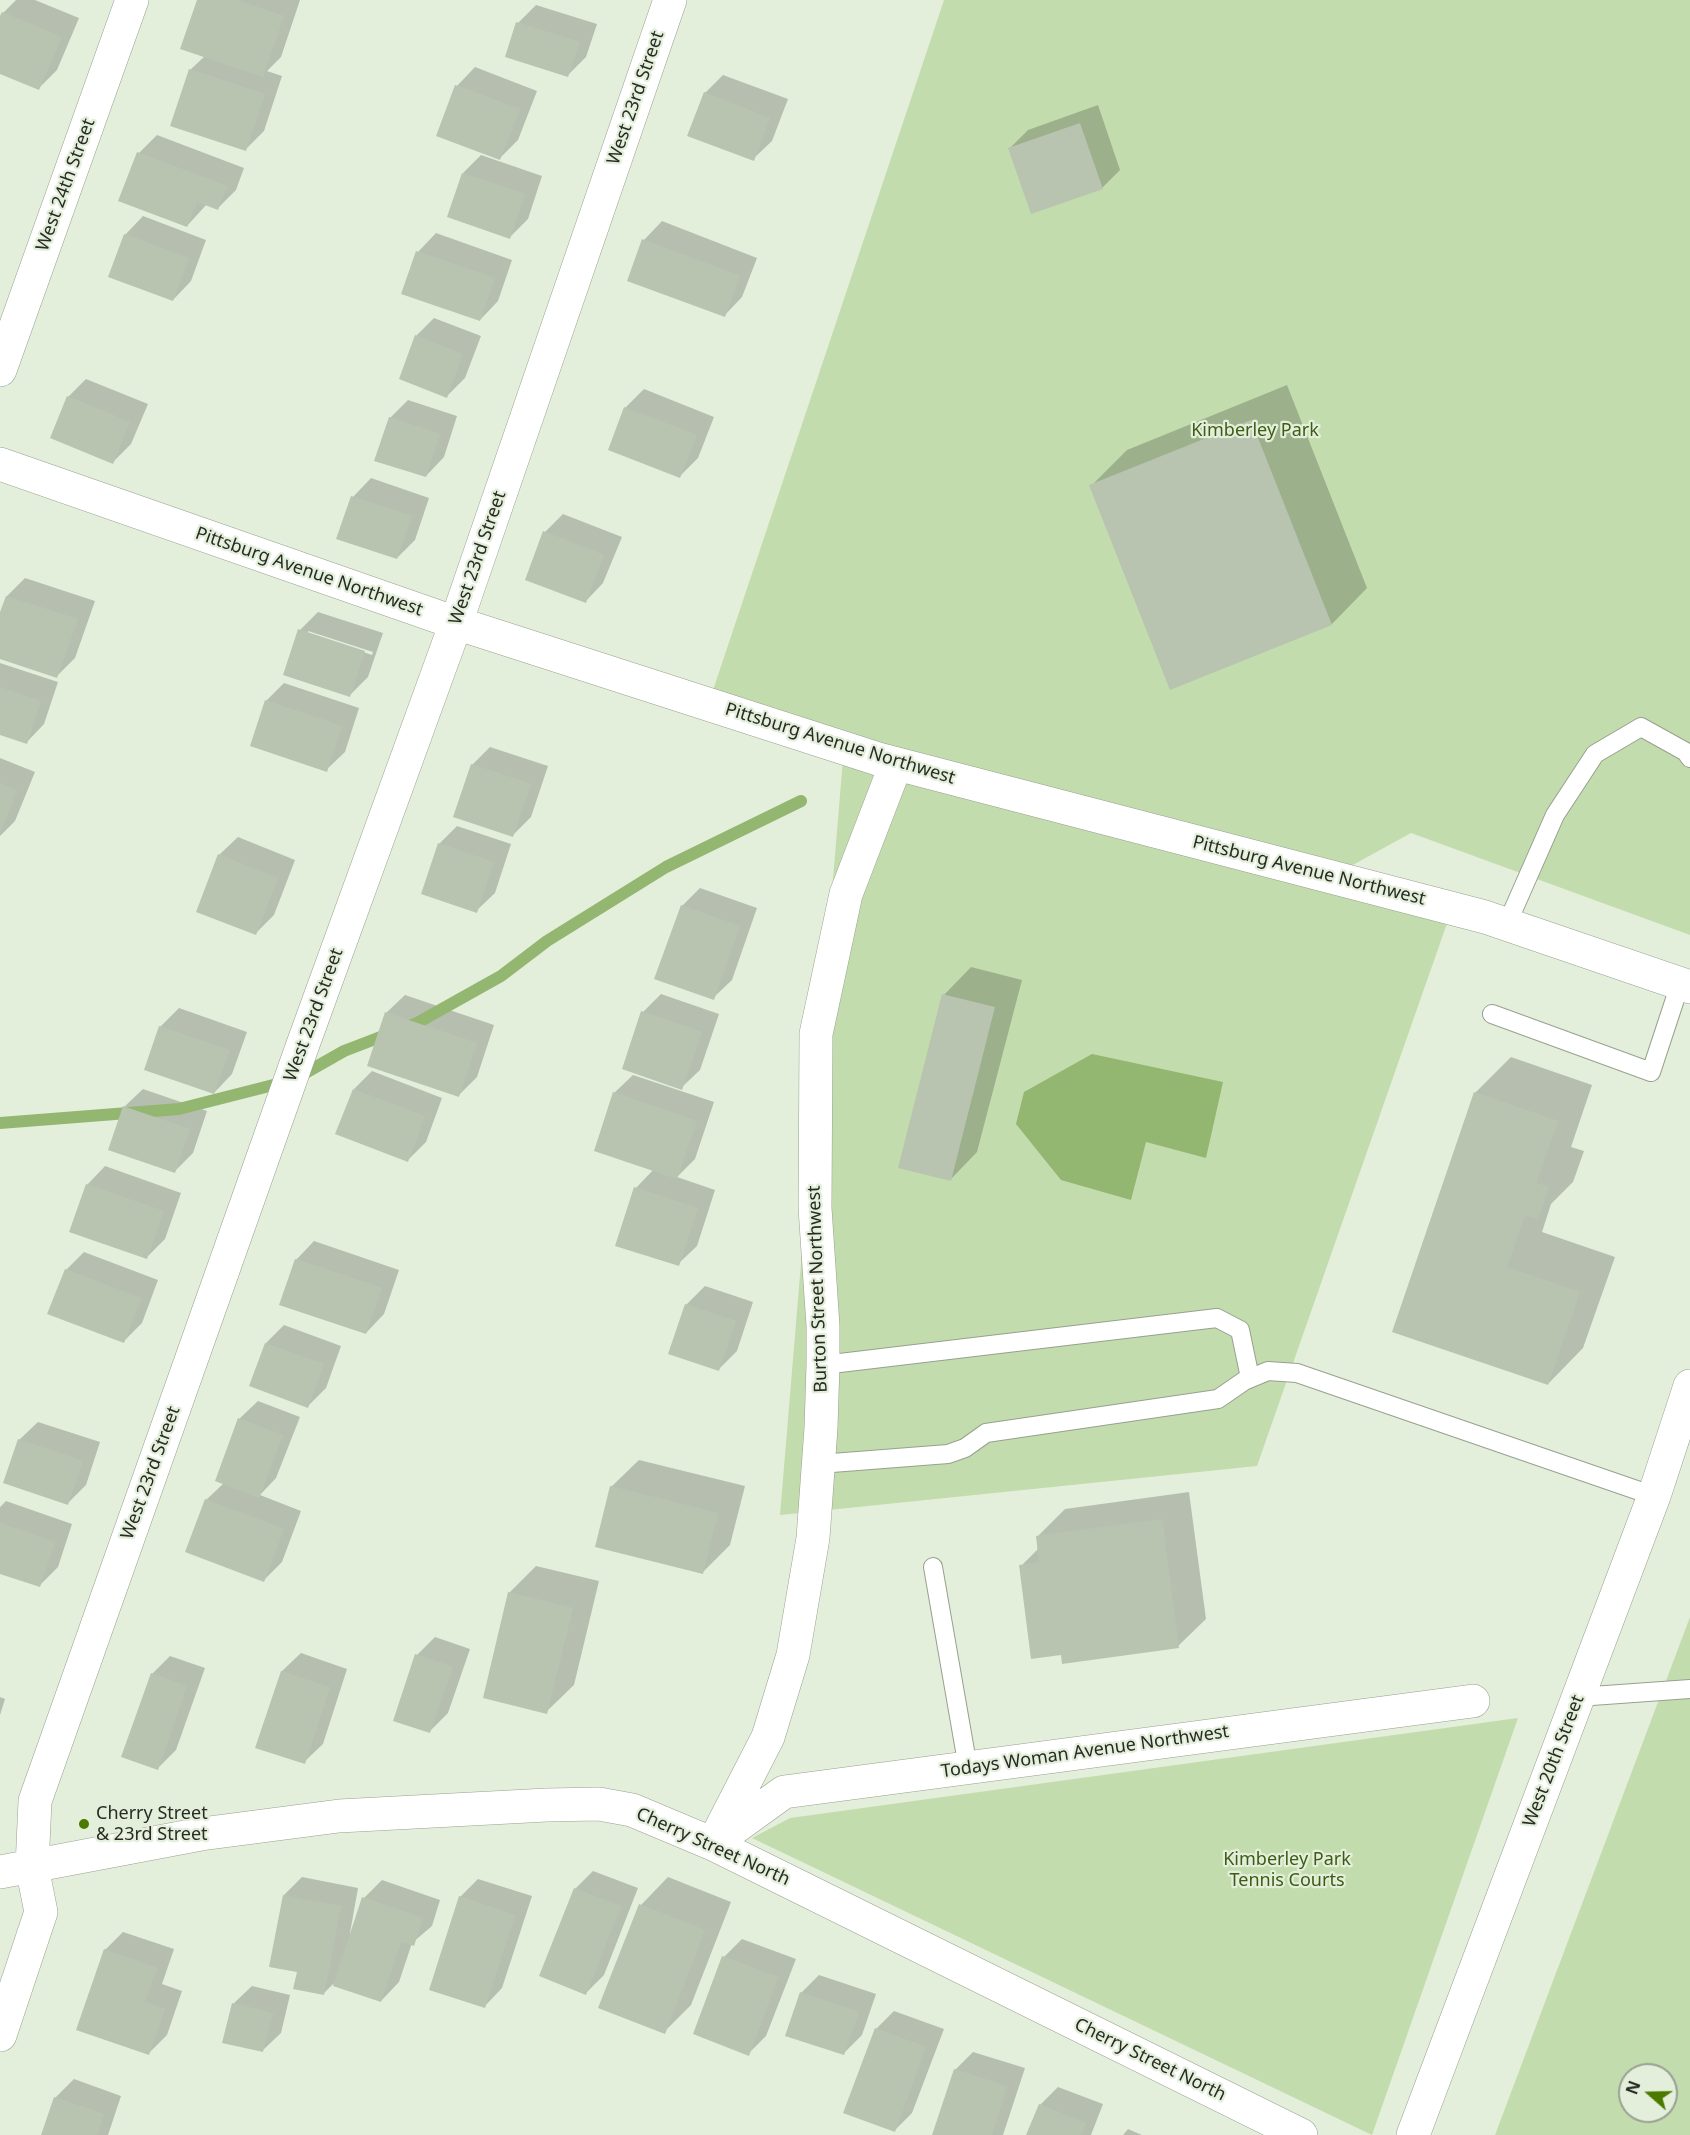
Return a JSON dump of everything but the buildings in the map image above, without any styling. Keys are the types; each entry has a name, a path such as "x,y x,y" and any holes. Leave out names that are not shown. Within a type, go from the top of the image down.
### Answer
{"street":[{"name":"West 24th Street","path":"0,370 132,0"},
{"name":"West 23rd Street","path":"0,2035 41,1912 32,1867 35,1801 298,1059 456,623 670,0"},
{"name":"Pittsburg Avenue Northwest","path":"0,464 456,623 896,764 1485,917 1685,986"},
{"name":"Burton Street Northwest","path":"713,1844 768,1737 793,1654 813,1538 823,1365 823,1326 815,1208 816,1034 846,894 896,764"},
{"name":"West 20th Street","path":"1413,2135 1654,1496 1690,1386"},
{"name":"Todays Woman Avenue Northwest","path":"713,1844 784,1792 1473,1701"},
{"name":"Cherry Street North","path":"0,1872 201,1834 339,1816 546,1805 599,1804 632,1810 713,1844 1301,2135"}],"lane":[{"path":"1507,924 1555,815 1595,754 1641,727 1686,752 1690,758"},
{"path":"1492,1014 1651,1072 1685,986"},
{"path":"823,1365 1216,1318 1240,1330 1250,1378"},
{"path":"819,1464 948,1454 965,1448 986,1433 1218,1399 1250,1378 1268,1371 1296,1373 1654,1496"},
{"path":"933,1567 968,1768"},
{"path":"1578,1696 1690,1689"}],"green space":[{"name":"Kimberley Park","path":"944,0 1690,0 1690,935 1411,833 1340,872 1451,912 1257,1466 780,1515 844,747 709,702"},
{"path":"1690,1617 1690,2135 1495,2135"},
{"name":"Kimberley Park Tennis Courts","path":"1518,1718 1372,2135 752,1838 790,1818"}],"shaded area":[{"path":"1092,1054 1223,1082 1206,1158 1146,1142 1131,1200 1061,1180 1016,1124 1024,1092"}],"waterway":[{"path":"0,1123 179,1109 293,1080 344,1051 417,1023 501,976 547,941 666,867 801,801"}],"place":[{"name":"Cherry Street & 23rd Street","path":"84,1824"}]}
